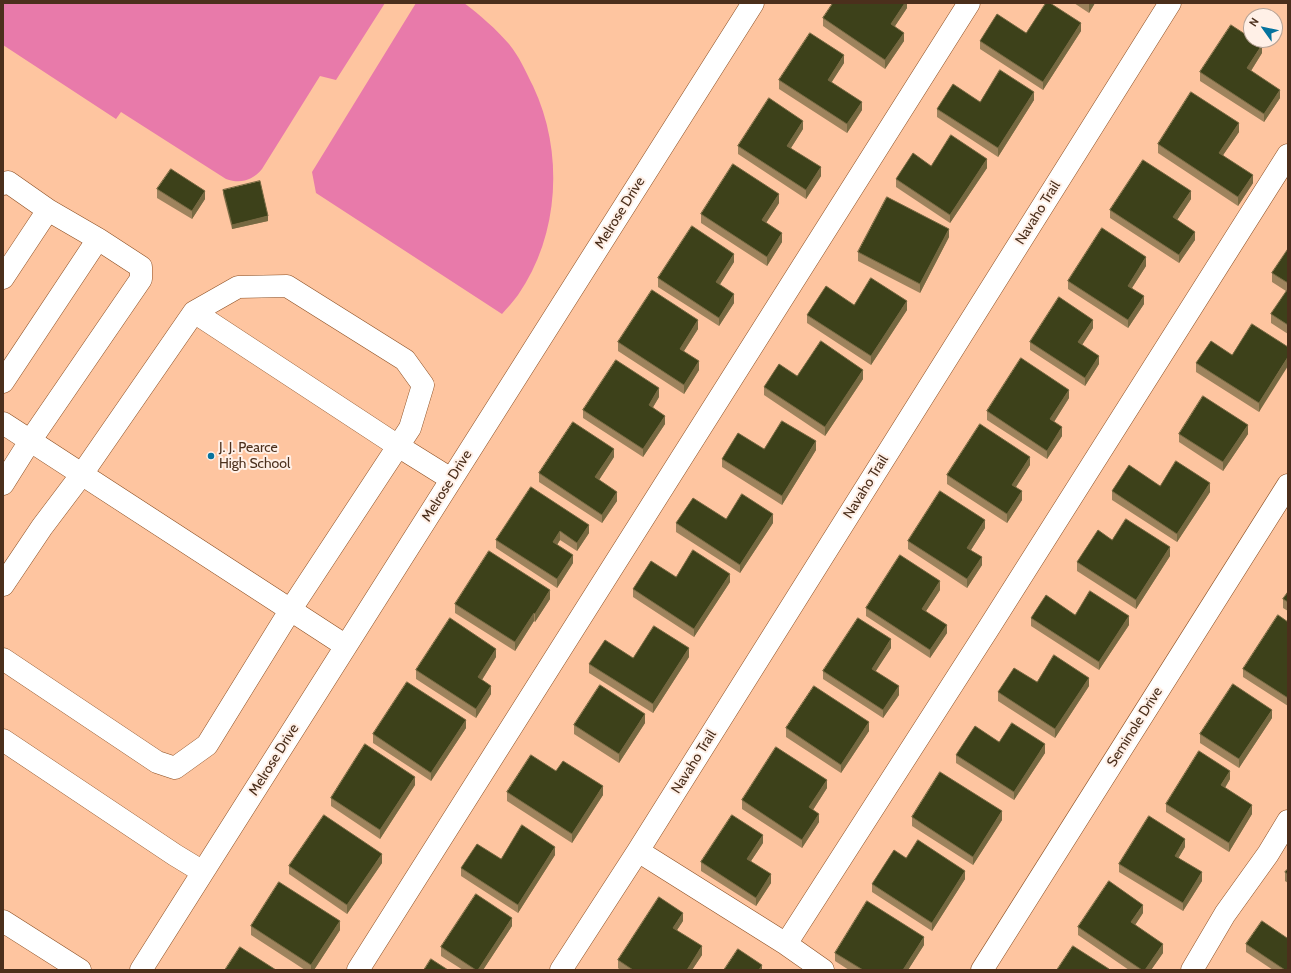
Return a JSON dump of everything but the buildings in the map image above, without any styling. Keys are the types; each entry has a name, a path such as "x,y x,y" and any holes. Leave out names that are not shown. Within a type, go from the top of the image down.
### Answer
{"street":[{"name":"Melrose Drive","path":"141,970 753,3"},
{"path":"358,970 969,3"},
{"name":"Navaho Trail","path":"561,970 638,851 1170,3"},
{"path":"786,944 986,632 1288,155"},
{"path":"3,184 8,182 48,210 98,239 141,267 141,279 30,441 3,484"},
{"path":"3,278 48,210"},
{"path":"3,382 98,239"},
{"path":"3,585 42,527 82,474 194,312 238,287 287,286 405,360 423,385 410,428 291,610 206,745 175,768 157,762 3,659"},
{"path":"194,312 398,446 451,479"},
{"path":"3,424 346,646"},
{"name":"Seminole Drive","path":"982,970 1288,485"},
{"path":"3,740 175,855 203,872"},
{"path":"1192,970 1225,914 1268,854 1288,821"},
{"path":"638,851 786,944 823,970"},
{"path":"5,928 80,970"}],"shaded area":[{"path":"3,3 385,3 336,80 320,76 262,169 250,179 236,181 226,179 121,112 116,119 3,45"},
{"path":"416,3 464,3 482,17 504,38 516,54 533,86 543,111 550,138 553,165 553,192 549,220 542,246 532,271 518,295 502,314 316,193 312,172"}],"place":[{"name":"J. J. Pearce High School","path":"211,456"}]}
